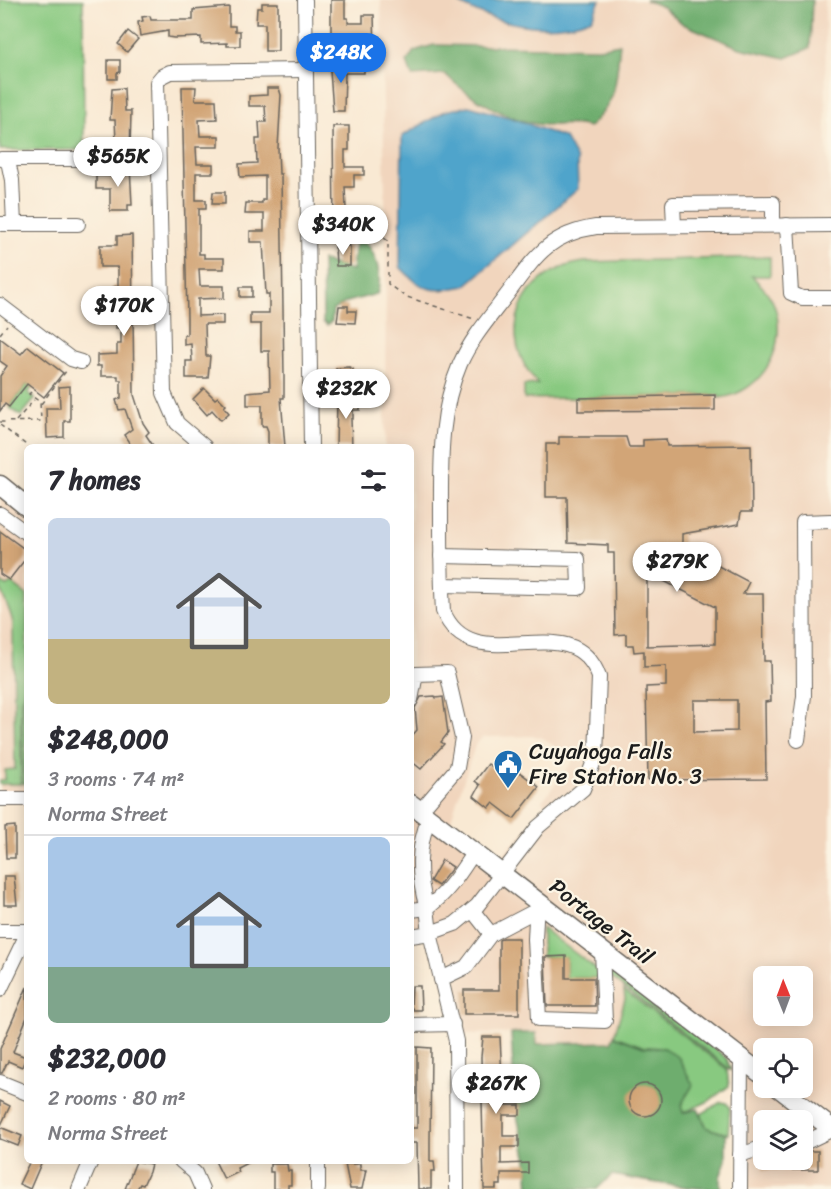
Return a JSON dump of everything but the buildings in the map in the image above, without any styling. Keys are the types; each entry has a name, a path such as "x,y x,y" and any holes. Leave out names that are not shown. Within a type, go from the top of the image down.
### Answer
{"main road":[{"path":"0,485 24,505"},
{"name":"Portage Trail","path":"420,811 501,874 536,906 602,951 753,1067"},
{"path":"791,1098 831,1129"}],"street":[{"path":"305,0 311,444"},
{"path":"202,444 177,423 164,393 157,82 170,72 306,70"},
{"path":"76,159 2,159 8,161 12,180 7,224 78,224"},
{"path":"674,226 673,204 773,203 780,225 791,293 802,298 831,298"},
{"path":"414,936 430,933 455,924 472,910 488,893 538,826 583,789 596,756 599,677 596,668 580,650 561,643 486,644 467,639 448,623 443,611 440,458 444,416 460,364 484,325 534,257 552,241 570,233 596,227 831,225"},
{"path":"0,305 72,358 76,364"},
{"path":"0,514 24,531"},
{"path":"798,740 804,696 803,522 831,521"},
{"path":"441,556 578,559 579,578 579,588 442,585"},
{"path":"414,684 416,674 447,673 462,738 457,768 420,811 422,836 420,885 453,1024 457,1072 458,1189"},
{"path":"0,799 24,799"},
{"path":"414,910 427,908 451,885 474,852"},
{"path":"441,979 465,967 491,934 536,906"},
{"path":"536,906 539,1019 605,1021 602,951"},
{"path":"472,910 491,934"},
{"path":"0,931 24,932"},
{"path":"0,990 24,938"},
{"path":"414,1025 453,1024"},
{"path":"740,1189 741,1058"},
{"path":"0,1082 24,1092"},
{"path":"813,1138 831,1129"},
{"path":"740,1155 753,1151"},
{"path":"79,1189 90,1164"},
{"path":"184,1164 195,1173 202,1189"},
{"path":"318,1164 318,1189"}],"path":[{"path":"309,238 384,238 388,241 388,284 404,296 476,319 484,325"},
{"path":"40,405 76,364"},
{"path":"0,424 41,421 40,405 29,394 34,389"},
{"path":"16,422 35,399"},
{"path":"0,424 25,444"}],"shaded area":[{"path":"381,0 825,0 826,128 831,208 831,1127 813,1114 813,1110 808,1110 792,1098 813,1098 813,1038 753,1038 753,1067 622,968 625,999 612,1042 536,1044 536,1033 458,1034 430,933 414,936 414,444 385,444 386,244","holes":["536,736 545,739 573,761 542,801 548,807 492,866 447,832 475,745 483,737"]},
{"path":"0,485 24,505 24,799 0,799"},
{"path":"744,1064 753,1072 753,1098 786,1098 801,1110 753,1110 753,1170 813,1170 813,1120 831,1134 831,1189 745,1189"}],"green space":[{"path":"0,0 83,0 84,150 0,150"},
{"path":"645,0 812,0 810,48 786,58 740,48 683,24 663,7"},
{"path":"620,44 616,79 611,98 599,117 589,127 535,124 507,115 466,92 445,74 412,76 407,62 414,51 434,45 599,48"},
{"path":"355,243 367,243 374,255 379,274 377,294 347,302 333,310 332,321 327,325 323,322 322,260 352,270"},
{"path":"770,257 770,276 752,276 773,302 778,334 769,364 749,387 719,398 719,395 524,399 524,385 538,384 525,365 517,346 516,327 520,308 529,292 543,278 562,268 584,262"},
{"path":"27,384 32,388 28,393 35,399 21,416 9,407"},
{"path":"0,582 7,586 11,583 24,593 21,784 0,784 0,780 5,780 5,770 15,769 13,624"},
{"path":"24,697 23,784 22,706"},
{"path":"542,928 599,971 599,978 566,978 566,957 542,957"},
{"path":"609,968 718,1051 727,1059 731,1070 608,975"},
{"path":"624,990 727,1069 729,1086 709,1101 683,1113 681,1106 688,1090 664,1048 644,1047 614,1036 625,999"},
{"path":"511,1033 536,1033 537,1044 611,1042 614,1036 644,1047 664,1048 679,1058 693,1085 681,1105 683,1113 698,1109 707,1128 726,1134 726,1160 720,1177 720,1189 679,1186 612,1175 597,1189 529,1189 527,1160 515,1107"},
{"path":"721,1102 730,1107 728,1134 707,1128 701,1114"}],"water":[{"path":"454,0 600,0 592,18 576,23 540,27 503,21"},
{"path":"469,106 515,119 565,138 577,160 578,189 465,286 436,290 422,286 400,267 402,136 445,111"}],"place":[{"name":"Cuyahoga Falls Fire Station No. 3","path":"508,790"}]}
